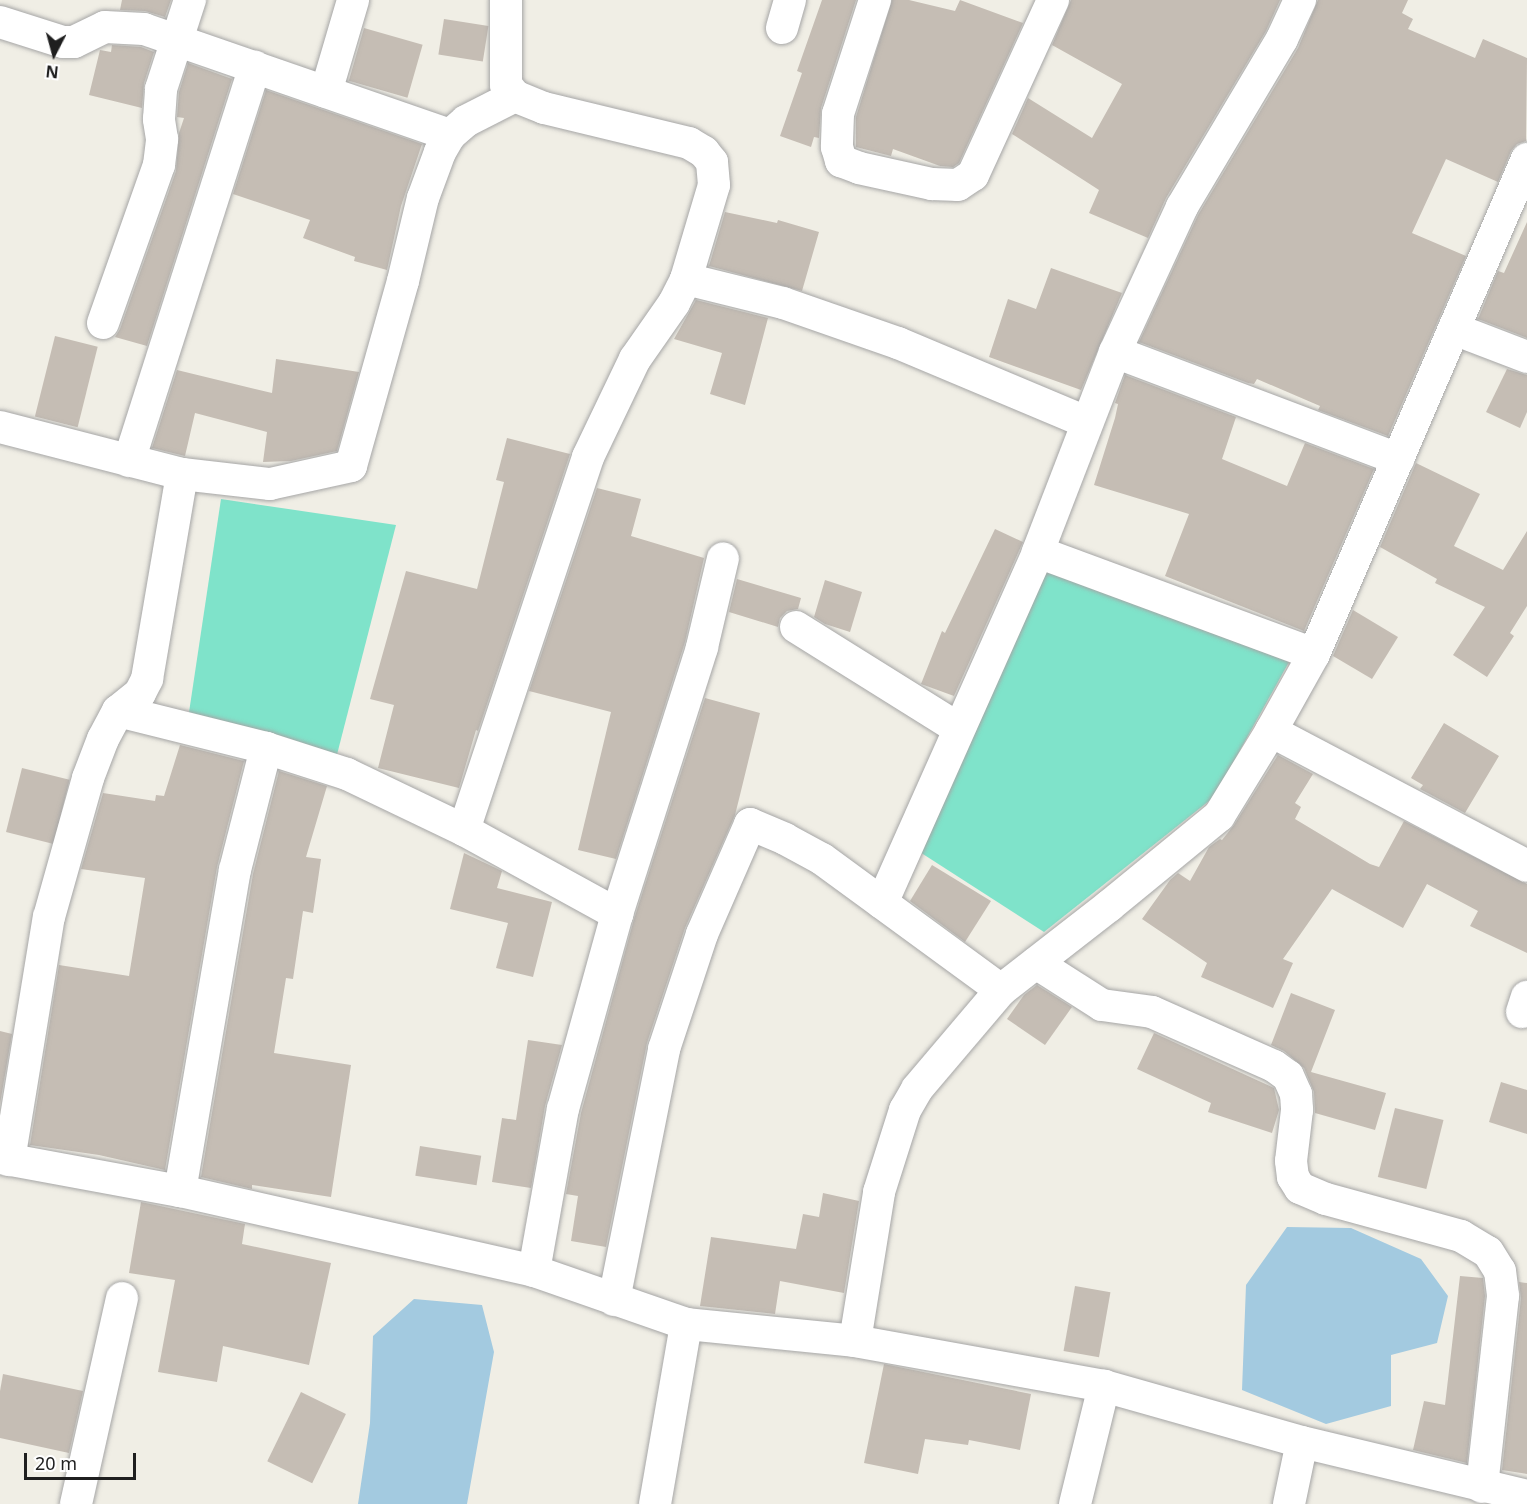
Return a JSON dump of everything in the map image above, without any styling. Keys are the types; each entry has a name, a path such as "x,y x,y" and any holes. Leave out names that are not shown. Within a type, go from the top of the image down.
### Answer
{"street":[{"path":"103,323 159,165 162,139 161,89 190,0"},
{"path":"326,92 353,0"},
{"path":"464,830 588,457 635,359 674,303 686,279 714,185 712,162 704,152 689,143 544,108 515,96 506,85 506,0"},
{"path":"875,0 838,114 837,147 841,161 859,168 922,182 958,185 973,175 987,150 1053,0"},
{"path":"882,903 1038,552 1086,422 1115,352 1182,207 1282,39 1300,0"},
{"path":"0,22 63,42 74,42 105,27 144,29 450,135"},
{"path":"129,461 255,67"},
{"path":"0,427 182,474 270,484 351,466 403,281 423,198 440,153 450,135 466,121 515,96"},
{"path":"855,1341 879,1192 905,1110 918,1089 1001,990 1219,816 1272,730 1314,654 1527,159"},
{"path":"686,279 783,303 887,340 1086,422"},
{"path":"1454,329 1527,357"},
{"path":"1115,352 1398,459"},
{"path":"182,474 147,679 140,693 118,711 88,778 49,917 4,1159 180,1191 534,1271 686,1324 855,1341 1104,1386 1302,1442 1527,1496"},
{"path":"1038,552 1314,654"},
{"path":"534,1271 563,1109 617,914 702,647 723,558"},
{"path":"796,627 959,729"},
{"path":"118,711 266,748 347,774 464,830 617,914"},
{"path":"1272,730 1527,866"},
{"path":"180,1191 235,870 266,748"},
{"path":"614,1300 664,1050 702,934 750,824 785,838 822,859 1001,990"},
{"path":"1036,963 1102,1005 1152,1012 1274,1066 1288,1076 1296,1094 1297,1110 1291,1161 1293,1177 1300,1188 1326,1199 1461,1236 1488,1252 1500,1271 1503,1296 1482,1487"},
{"path":"76,1504 122,1298"},
{"path":"655,1504 686,1324"},
{"path":"1075,1504 1104,1386"},
{"path":"1289,1504 1302,1442"}],"green space":[{"path":"221,499 396,525 332,774 188,719"},
{"path":"1030,564 1289,662 1214,797 1044,932 898,838"}],"water":[{"path":"1287,1227 1351,1228 1421,1259 1448,1296 1437,1343 1391,1355 1391,1406 1326,1424 1242,1390 1246,1285"},
{"path":"414,1299 482,1305 494,1352 467,1504 358,1504 370,1423 373,1336"}],"building":[{"path":"122,0 171,0 165,17 145,11 120,10"},
{"path":"822,0 856,0 821,108 819,138 814,137 811,147 780,136 802,73 797,71"},
{"path":"892,0 909,0 955,11 960,0 1023,23 959,163 953,167 940,166 893,149 891,156 856,147 856,117"},
{"path":"1071,0 1280,0 1266,31 1166,198 1148,238 1089,213 1099,190 1012,134 1028,98 1092,138 1122,84 1052,45"},
{"path":"1318,0 1408,0 1402,13 1413,19 1408,29 1475,58 1483,39 1527,58 1526,141 1517,144 1511,151 1498,182 1446,159 1412,233 1466,256 1388,436 1318,410 1320,406 1257,379 1254,384 1248,383 1139,342 1198,215 1298,48"},
{"path":"444,19 488,26 483,62 438,55"},
{"path":"364,28 423,45 407,98 349,81"},
{"path":"112,45 141,47 154,52 144,83 142,108 89,95 100,50 111,52"},
{"path":"188,63 232,79 147,346 115,337 120,329 176,171 179,133 184,118 177,117 179,92"},
{"path":"266,90 422,144 401,206 387,270 354,261 355,257 303,238 310,220 233,194"},
{"path":"725,212 777,223 778,220 819,232 802,291 709,266"},
{"path":"1527,222 1527,338 1478,319 1498,271 1504,273"},
{"path":"1051,268 1122,293 1081,390 989,357 1008,299 1036,309"},
{"path":"696,300 768,318 745,405 710,394 722,353 674,339"},
{"path":"55,336 98,347 78,427 35,417"},
{"path":"276,359 359,372 337,451 291,461 263,462 267,432 195,413 185,456 152,448 177,370 272,393"},
{"path":"1507,369 1527,375 1527,412 1520,428 1486,412"},
{"path":"1125,375 1236,417 1222,459 1287,486 1305,443 1374,469 1304,631 1165,576 1189,514 1094,485 1115,418 1118,404 1115,403"},
{"path":"507,438 570,454 478,731 476,730 459,788 378,768 394,705 370,699 406,571 477,589 504,482 496,480"},
{"path":"1416,463 1480,494 1454,546 1503,570 1527,531 1527,606 1510,633 1514,636 1487,677 1453,655 1485,607 1435,583 1437,579 1380,547"},
{"path":"597,488 641,499 631,536 704,558 685,642 616,859 578,850 611,712 529,691"},
{"path":"995,529 1023,542 954,696 921,684 942,631 945,633"},
{"path":"737,579 801,598 798,609 787,611 780,618 778,627 729,612"},
{"path":"825,580 862,592 850,632 825,624 814,617"},
{"path":"1353,610 1398,637 1372,679 1333,656"},
{"path":"705,698 760,713 740,795 735,815 685,928 647,1043 606,1247 571,1241 578,1196 566,1194 581,1113 634,919"},
{"path":"1444,723 1499,756 1465,813 1420,789 1423,785 1411,778"},
{"path":"180,745 244,761 217,867 165,1170 99,1155 30,1145 59,965 129,976 145,878 81,869 103,793 155,801 156,795 164,796"},
{"path":"1278,755 1313,774 1295,803 1301,807 1295,819 1370,864 1379,867 1404,821 1527,884 1527,953 1470,926 1478,911 1427,884 1403,928 1332,889 1283,959 1293,963 1273,1008 1201,977 1207,963 1142,919 1170,880 1178,873 1190,881 1209,847 1220,839 1222,840 1234,825"},
{"path":"22,768 70,780 54,844 6,832"},
{"path":"279,771 327,786 306,857 321,859 313,913 303,911 293,979 286,978 274,1053 351,1065 331,1197 252,1185 252,1189 201,1177 253,874"},
{"path":"464,853 502,871 497,888 552,902 533,977 496,968 508,923 450,909"},
{"path":"932,865 991,901 965,942 910,901"},
{"path":"1037,985 1072,1007 1045,1045 1007,1019 1024,995"},
{"path":"1291,993 1335,1010 1311,1072 1386,1093 1375,1130 1315,1113 1314,1092 1304,1068 1284,1051 1271,1045"},
{"path":"0,1031 12,1034 0,1104"},
{"path":"1154,1033 1274,1088 1279,1110 1272,1133 1208,1112 1211,1103 1137,1069"},
{"path":"528,1040 562,1045 545,1106 531,1188 492,1182 502,1118 516,1120"},
{"path":"1501,1082 1527,1090 1527,1134 1489,1122"},
{"path":"1395,1108 1444,1120 1426,1189 1378,1177"},
{"path":"420,1146 481,1156 477,1185 415,1176"},
{"path":"823,1193 859,1201 844,1293 780,1281 775,1314 700,1306 711,1237 796,1249 803,1214 819,1217"},
{"path":"141,1202 245,1224 242,1244 331,1263 309,1365 223,1346 217,1382 158,1372 175,1280 129,1273"},
{"path":"1460,1276 1483,1278 1485,1296 1467,1463 1413,1450 1424,1401 1445,1405"},
{"path":"1519,1282 1527,1283 1527,1474 1502,1470 1521,1298"},
{"path":"1075,1286 1110,1292 1099,1357 1064,1351"},
{"path":"884,1364 1031,1394 1020,1450 969,1440 968,1445 925,1439 918,1474 864,1463"},
{"path":"3,1374 83,1391 69,1453 0,1438 0,1391"},
{"path":"301,1392 346,1414 312,1483 267,1461"}]}
